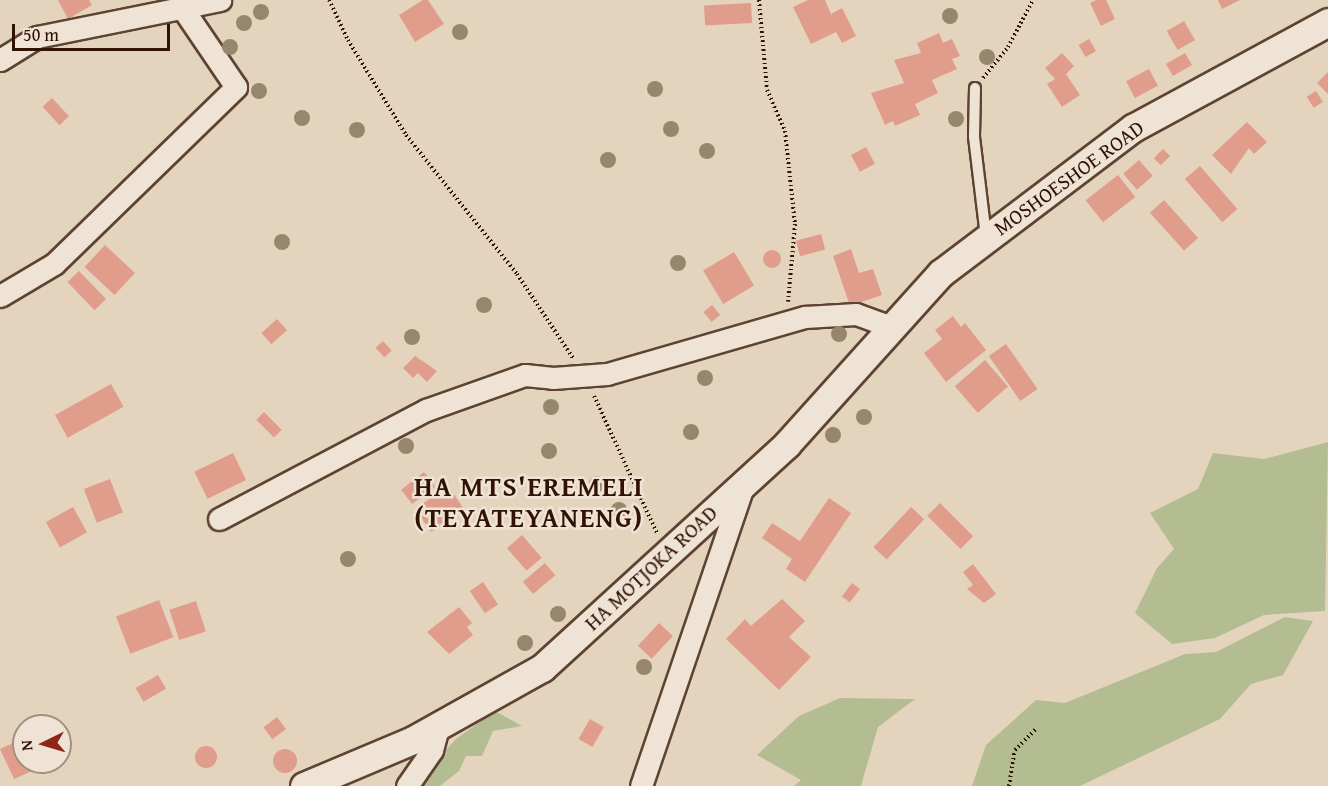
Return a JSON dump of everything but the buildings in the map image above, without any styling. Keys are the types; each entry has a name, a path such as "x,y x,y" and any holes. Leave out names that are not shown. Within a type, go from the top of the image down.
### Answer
{"street":[{"path":"0,60 37,38 220,0"},
{"path":"0,296 54,264 236,87 183,9"},
{"name":"MOSHOESHOE ROAD","path":"941,273 1133,128 1328,22"},
{"name":"HA MOTJOKA ROAD","path":"304,786 438,727 542,668 666,552 787,444 941,273"},
{"path":"219,519 426,410 525,375 607,374 788,321 856,314 892,327"},
{"path":"641,786 747,480"},
{"path":"407,786 432,750 438,727"}],"lane":[{"path":"975,88 974,137 986,239"}],"path":[{"path":"329,0 348,40 406,135 517,274 584,376 666,552"},
{"path":"759,0 766,90 785,131 795,224 788,321"},
{"path":"975,88 1008,47 1033,0"},
{"path":"1009,786 1015,750 1036,729"}],"green space":[{"path":"1328,442 1325,611 1264,615 1215,638 1172,644 1135,613 1157,568 1174,549 1150,513 1198,489 1213,453 1264,459"},
{"path":"1285,617 1313,621 1283,675 1251,684 1220,719 1080,786 972,786 986,745 1036,700 1065,703 1185,654 1216,652"},
{"path":"840,698 915,699 878,727 861,786 794,786 801,780 757,755 799,716"},
{"path":"495,711 522,726 493,731 482,756 466,756 459,771 440,786 413,786 456,739"}],"district":[{"name":"HA MTS'EREMELI (TEYATEYANENG)","path":"529,502"}]}
